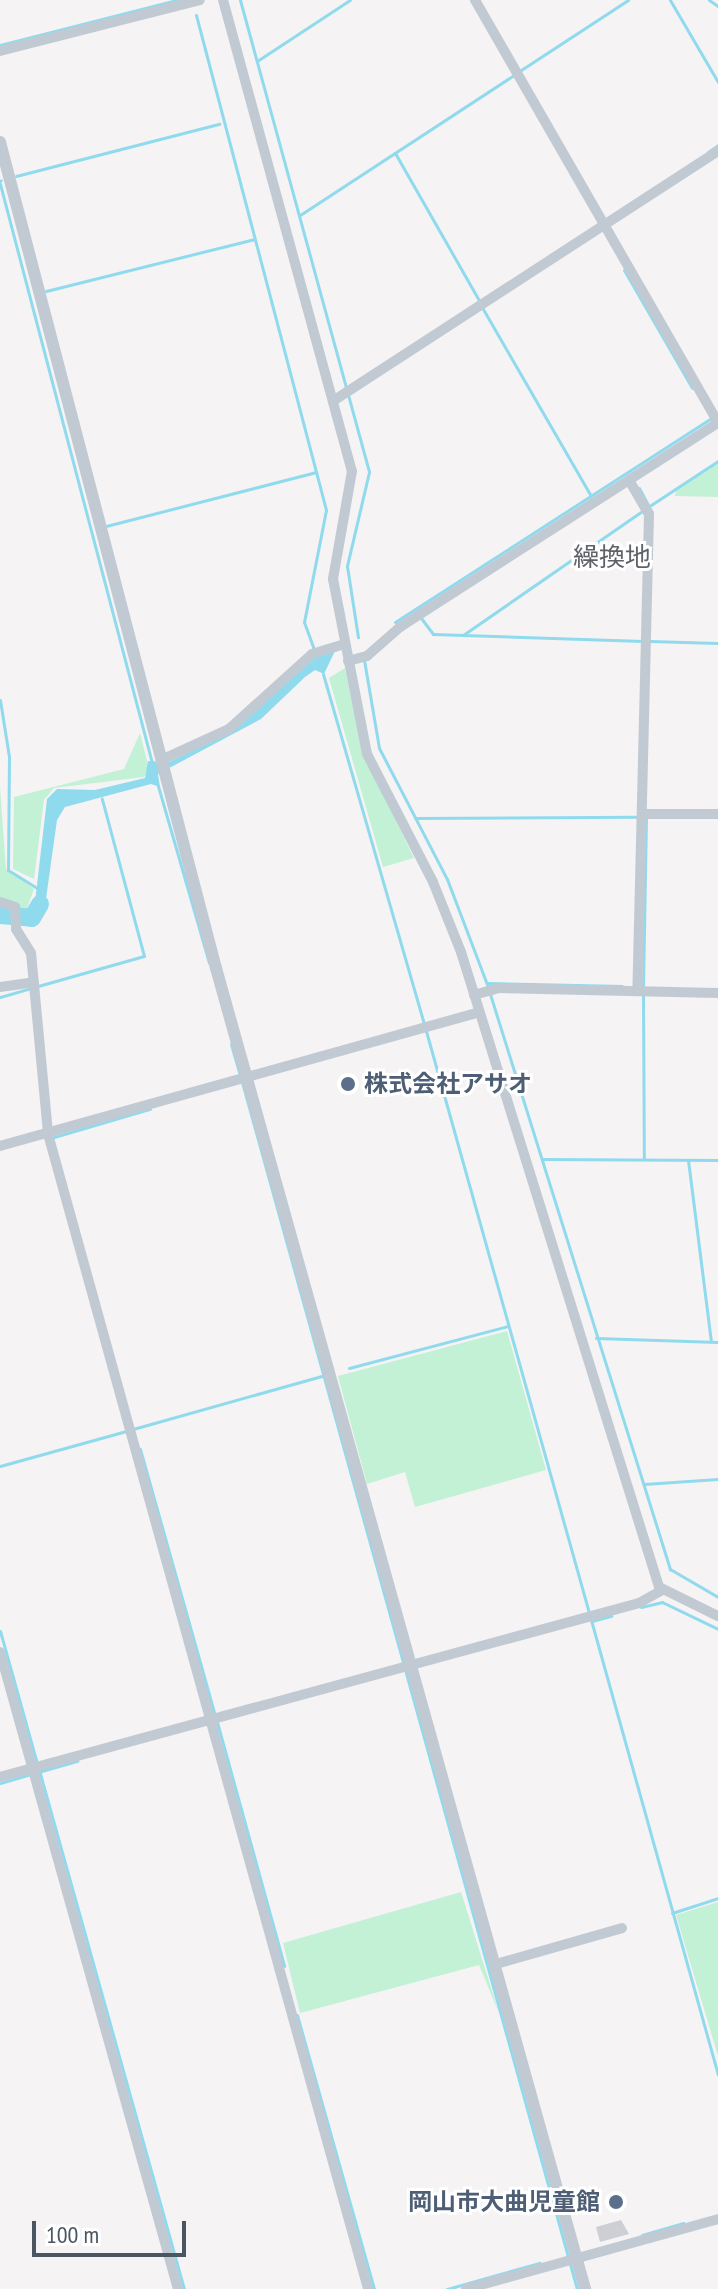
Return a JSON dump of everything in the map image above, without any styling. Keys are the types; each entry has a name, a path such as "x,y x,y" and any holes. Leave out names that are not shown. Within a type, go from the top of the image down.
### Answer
{"street":[{"path":"0,51 200,0"},
{"path":"223,0 353,478 334,554 344,644 358,658 367,754 433,882 484,992 479,1012 662,1590 718,1616"},
{"path":"358,658 400,627 631,479 716,419 601,225 475,0"},
{"path":"0,142 243,1078 406,1664 496,1964 571,2260 585,2289"},
{"path":"333,401 718,151"},
{"path":"631,479 647,508 640,989"},
{"path":"163,766 254,712 314,652 344,644"},
{"path":"644,815 718,814"},
{"path":"0,902 15,907 15,917 31,953 48,1134 213,1718 368,2289"},
{"path":"0,987 34,985"},
{"path":"484,992 640,989 718,993"},
{"path":"0,1146 479,1012"},
{"path":"0,1777 33,1771 406,1664 639,1603 662,1590"},
{"path":"0,1652 178,2289"},
{"path":"496,1964 622,1928"},
{"path":"466,2289 718,2219"}],"green space":[{"path":"718,463 718,497 675,496 676,491"},
{"path":"345,668 362,751 414,858 383,867 329,678"},
{"path":"140,733 149,769 144,777 54,788 44,800 34,879 13,869 14,797 124,769"},
{"path":"0,787 6,869 34,889 25,914 0,899"},
{"path":"507,1331 546,1470 415,1507 405,1472 367,1484 338,1376"},
{"path":"461,1892 499,2013 479,1965 300,2013 283,1943"},
{"path":"718,1902 718,2056 676,1915"}],"water":[{"path":"335,651 324,674 315,670 305,677 261,719 158,774 160,787 151,784 65,807 57,820 44,913 25,923 35,902 47,799 57,789 95,790 145,778 148,761 169,762 230,732 317,655"}],"building":[{"path":"621,2220 629,2234 600,2242 596,2227"}],"waterway":[{"path":"0,45 176,0"},
{"path":"240,0 369,472 347,566 358,637"},
{"path":"257,61 350,0"},
{"path":"521,70 628,0"},
{"path":"670,0 718,82"},
{"path":"709,0 718,6"},
{"path":"196,15 326,510 304,622 315,652"},
{"path":"300,215 514,75"},
{"path":"16,176 219,124"},
{"path":"708,152 718,145"},
{"path":"395,153 480,302"},
{"path":"0,184 152,763"},
{"path":"46,291 255,239"},
{"path":"624,270 692,388"},
{"path":"483,309 591,496"},
{"path":"395,622 711,418"},
{"path":"651,505 718,461"},
{"path":"106,526 316,472"},
{"path":"639,488 652,512"},
{"path":"463,635 645,509"},
{"path":"421,618 433,634 643,641"},
{"path":"650,641 718,643"},
{"path":"364,660 379,748 447,879 488,987"},
{"path":"323,674 424,1024"},
{"path":"0,700 9,757 8,870 39,889"},
{"path":"158,786 209,963"},
{"path":"38,986 144,956 102,799"},
{"path":"643,988 646,815"},
{"path":"415,818 638,817"},
{"path":"0,915 32,918 40,904"},
{"path":"487,983 622,986"},
{"path":"0,997 31,988"},
{"path":"490,994 670,1569 718,1597"},
{"path":"643,995 644,1159"},
{"path":"426,1031 589,1613"},
{"path":"231,1044 240,1075"},
{"path":"242,1082 577,2289"},
{"path":"54,1137 150,1109"},
{"path":"542,1159 718,1160"},
{"path":"688,1160 711,1342"},
{"path":"349,1368 508,1326"},
{"path":"596,1338 718,1342"},
{"path":"133,1429 322,1376"},
{"path":"0,1466 126,1431"},
{"path":"140,1449 215,1715"},
{"path":"644,1484 718,1479"},
{"path":"641,1607 662,1602 718,1629"},
{"path":"592,1621 611,1616"},
{"path":"591,1620 718,2075"},
{"path":"0,1631 36,1760"},
{"path":"217,1722 284,1966"},
{"path":"38,1772 77,1761"},
{"path":"39,1770 184,2289"},
{"path":"0,1783 31,1774"},
{"path":"672,1913 718,1898"},
{"path":"297,2015 374,2289"},
{"path":"642,2235 683,2223"},
{"path":"447,2289 539,2263"}],"place":[{"name":"株式会社アサオ","path":"348,1084"},
{"name":"岡山市大曲児童館","path":"616,2202"}],"district":[{"name":"繰換地","path":"612,557"}]}
